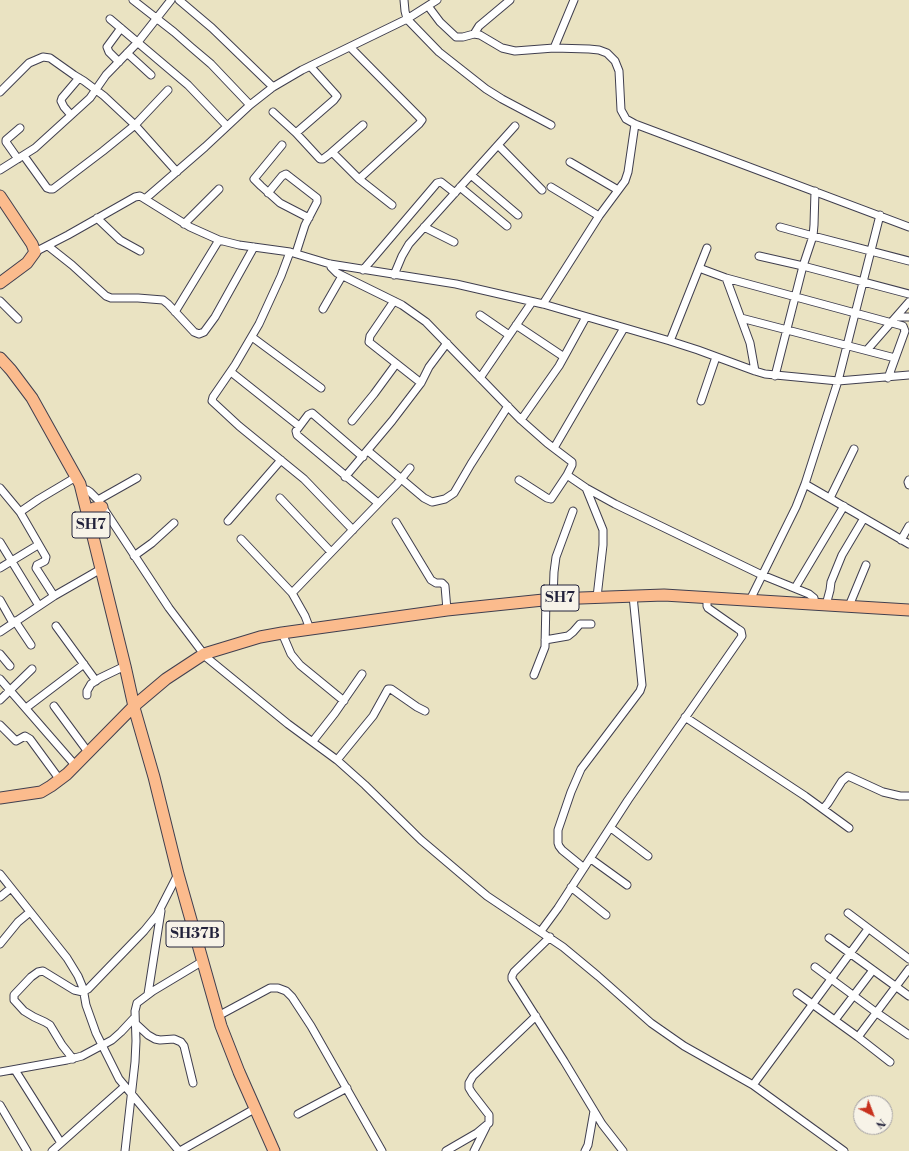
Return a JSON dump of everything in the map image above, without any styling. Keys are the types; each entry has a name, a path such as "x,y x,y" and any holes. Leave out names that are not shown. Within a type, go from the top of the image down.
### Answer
{"main road":[{"path":"0,196 32,244 35,252 27,263 0,283"},
{"name":"SH7","path":"0,358 12,370 32,398 82,490 134,708 205,656 216,650 260,637 282,633 447,610 549,599 664,595 909,610"},
{"path":"88,512 100,504"},
{"path":"0,798 41,792 60,780 134,708"},
{"path":"0,803 25,799 54,790 66,781 99,748 134,708"},
{"name":"SH37B","path":"134,708 154,777 178,874 218,1016 239,1072 274,1151"}],"street":[{"path":"133,0 157,18 211,64 250,105"},
{"path":"0,170 21,158 40,144 72,115 96,90 106,75 138,42 172,0"},
{"path":"179,0 212,28 273,88"},
{"path":"404,0 407,19 439,52 486,90 511,105 551,125"},
{"path":"145,199 250,105 292,75 407,19 437,0"},
{"path":"474,34 485,21 510,0"},
{"path":"554,48 574,0"},
{"path":"428,6 440,22 456,37 463,38 474,34 480,35 509,50 554,48 599,50 611,56 618,65 621,110 626,119 635,124 909,227"},
{"path":"110,19 188,85 226,126"},
{"path":"119,62 109,52 107,47 121,28"},
{"path":"350,47 422,120 420,124 359,179"},
{"path":"127,53 151,75"},
{"path":"0,92 29,63 43,57 50,58 96,90 134,125 176,172"},
{"path":"296,133 337,96 310,66"},
{"path":"72,115 64,107 61,101 79,78"},
{"path":"20,128 6,140 6,142 47,188 53,189 134,125 168,90"},
{"path":"273,112 296,133 320,159 323,159 331,153 363,125"},
{"path":"543,304 599,216 627,176 635,124"},
{"path":"394,275 406,249 515,126"},
{"path":"282,145 254,179 268,193 288,208 308,218"},
{"path":"498,145 542,190"},
{"path":"331,153 334,154 359,179 392,205"},
{"path":"570,162 618,190"},
{"path":"268,193 284,174 288,174 317,198 318,202 308,218 252,337 231,372 213,397 212,401 239,426 304,479 353,530"},
{"path":"471,175 518,215"},
{"path":"363,270 437,183 441,182 457,190 507,226"},
{"path":"551,187 599,216"},
{"path":"184,224 219,189"},
{"path":"775,376 812,236 814,225 815,191"},
{"path":"35,252 134,197 140,196 184,224 219,240 254,247 293,252 330,264 456,284 543,304 670,341 755,372 775,376 838,381 888,378 909,375"},
{"path":"750,600 796,507 805,484 838,381 880,215"},
{"path":"97,218 120,240 140,251"},
{"path":"424,227 454,242"},
{"path":"780,227 909,261"},
{"path":"176,312 219,240"},
{"path":"48,246 72,265 106,296 111,298 163,300 194,332 199,334 204,332 218,313 254,247"},
{"path":"670,341 707,248"},
{"path":"759,256 909,294"},
{"path":"330,264 333,270 342,276 394,301 426,322 521,420 572,462 567,475 552,499 547,498 519,480"},
{"path":"699,268 726,278 903,326 905,331 888,378"},
{"path":"323,308 342,276"},
{"path":"726,278 750,343 755,372"},
{"path":"0,301 18,319"},
{"path":"394,301 369,340 371,344 421,383"},
{"path":"480,378 532,302"},
{"path":"867,350 909,302"},
{"path":"480,315 509,335"},
{"path":"521,420 564,357 586,317"},
{"path":"896,317 909,317"},
{"path":"740,318 896,358"},
{"path":"516,325 564,357"},
{"path":"554,448 624,328"},
{"path":"252,337 321,388"},
{"path":"345,477 421,383 429,367 447,343"},
{"path":"701,401 716,357"},
{"path":"352,421 396,364"},
{"path":"231,372 299,426"},
{"path":"378,503 345,477 297,435 296,432 299,426 308,415 312,413 365,454 401,479 420,496 432,502 449,497 457,488 470,464 508,406"},
{"path":"830,498 854,449"},
{"path":"228,521 281,460"},
{"path":"292,593 410,468"},
{"path":"567,475 586,488 615,504 762,575 812,596 820,605 830,590 831,582 842,555 864,518"},
{"path":"20,512 76,477"},
{"path":"100,504 137,478"},
{"path":"909,480 909,485"},
{"path":"805,484 909,544"},
{"path":"0,488 20,512 46,559 37,565 36,568 54,596"},
{"path":"586,488 603,530 603,545 597,597"},
{"path":"82,490 90,492 100,504 180,624 205,656 288,724 337,760 440,856 499,905 550,937 589,967 651,1023 703,1058 753,1085 844,1151"},
{"path":"280,498 331,552"},
{"path":"795,588 844,506"},
{"path":"534,675 543,653 549,599 556,558 573,511"},
{"path":"396,522 432,580 436,583 442,583 445,586 447,610"},
{"path":"134,556 152,543 174,523"},
{"path":"901,540 909,526"},
{"path":"241,539 292,593 305,616 310,629"},
{"path":"0,542 39,606"},
{"path":"0,568 38,545"},
{"path":"849,606 866,565"},
{"path":"0,632 54,596 101,569"},
{"path":"584,868 559,846 558,830 571,792 581,769 640,691 642,685 633,596"},
{"path":"541,931 591,859 685,717 742,636 741,631 708,608 707,597"},
{"path":"0,600 31,645"},
{"path":"545,640 568,636 580,624 591,624"},
{"path":"56,626 96,681"},
{"path":"282,633 291,654 300,665 344,701"},
{"path":"0,654 10,666"},
{"path":"26,708 84,664"},
{"path":"87,695 89,688 96,681 125,666"},
{"path":"0,700 32,669"},
{"path":"313,741 344,701 362,674"},
{"path":"0,679 75,765"},
{"path":"337,760 374,716 388,689 391,689 425,712"},
{"path":"54,706 88,752"},
{"path":"685,717 849,828"},
{"path":"0,724 16,741 25,736 30,739 60,780"},
{"path":"823,809 842,781 848,776 883,792 900,796 909,796"},
{"path":"611,828 648,856"},
{"path":"591,859 627,885"},
{"path":"0,874 67,958 78,976 83,988 91,1021 114,1072 179,1151 256,1108"},
{"path":"74,1058 62,1045 50,1025 24,1011 13,998 14,995 31,977 38,972 43,971 68,987 83,992 88,989 144,931 157,915 178,874"},
{"path":"571,887 606,915"},
{"path":"0,898 11,888"},
{"path":"148,994 162,907"},
{"path":"0,944 18,922 30,912"},
{"path":"848,913 909,959"},
{"path":"753,1085 868,928"},
{"path":"550,937 512,976 514,983 594,1111 607,1131 623,1151"},
{"path":"829,938 909,996"},
{"path":"125,1151 135,1062 135,1011 137,1004 148,994 203,961"},
{"path":"816,967 876,1013 909,1035"},
{"path":"858,1036 909,969"},
{"path":"835,1020 873,970"},
{"path":"218,1016 270,988 278,988 286,991 292,997 311,1026 382,1151"},
{"path":"797,993 858,1036 890,1062"},
{"path":"474,1151 486,1126 489,1123 489,1114 472,1093 469,1088 469,1083 473,1076 536,1016"},
{"path":"0,1072 74,1058 112,1040 135,1020"},
{"path":"135,1020 148,1034 155,1038 160,1040 174,1039 181,1042 184,1046 193,1083"},
{"path":"15,1070 61,1143"},
{"path":"52,1151 125,1086"},
{"path":"298,1114 347,1088"},
{"path":"0,1105 27,1151"},
{"path":"585,1151 588,1145 594,1111"},
{"path":"446,1151 486,1126"}]}
